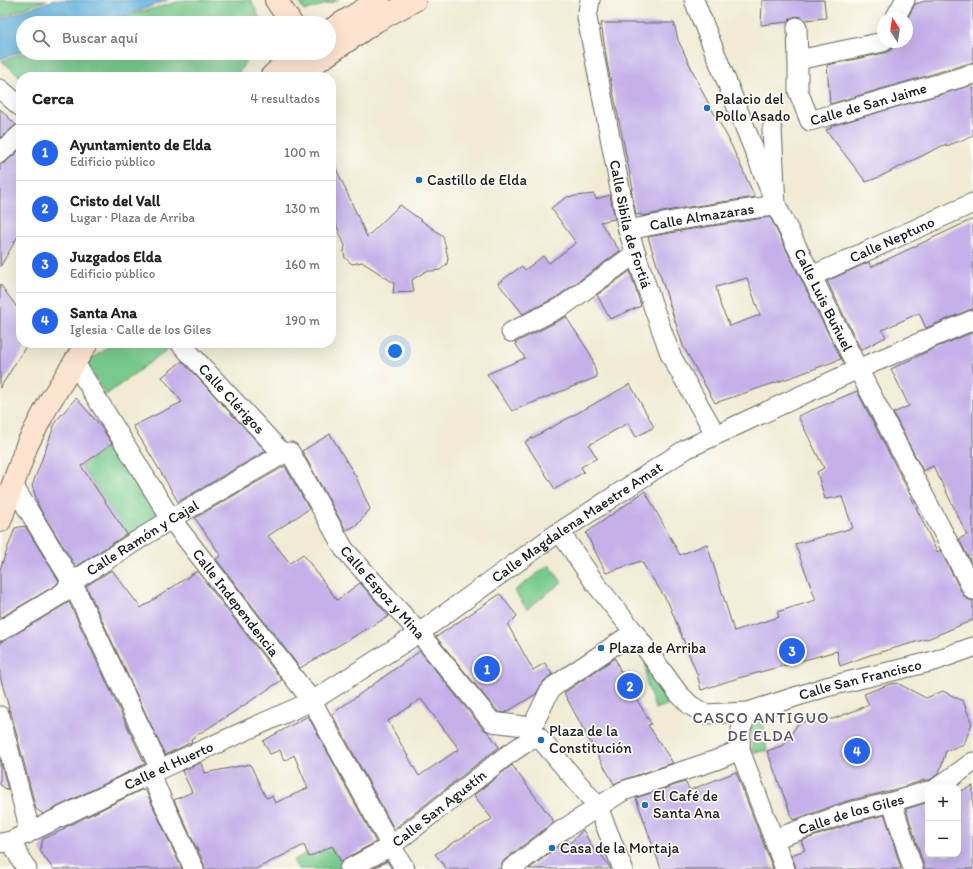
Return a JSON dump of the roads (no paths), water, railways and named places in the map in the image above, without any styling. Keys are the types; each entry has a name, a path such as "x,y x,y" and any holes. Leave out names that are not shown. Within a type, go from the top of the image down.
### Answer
{"street":[{"path":"336,27 379,0"},
{"path":"336,44 415,0"},
{"name":"Calle Sibila de Fortiá","path":"590,0 587,18 628,230 671,356 716,435"},
{"name":"Calle Luis Buñuel","path":"694,0 776,205 858,369 973,590"},
{"path":"899,12 905,0"},
{"path":"277,1 287,16"},
{"name":"Calle de San Jaime","path":"797,27 798,91 810,121 973,74"},
{"path":"798,60 877,43"},
{"path":"276,72 281,67 305,61"},
{"path":"0,89 16,103"},
{"path":"772,129 776,205"},
{"path":"0,153 16,139"},
{"name":"Calle Neptuno","path":"812,276 973,203"},
{"name":"Calle Almazaras","path":"628,230 684,219 776,205"},
{"path":"511,332 563,306 636,253"},
{"name":"Calle Magdalena Maestre Amat","path":"312,701 419,634 544,542 686,449 858,369 973,320"},
{"path":"0,521 27,445 50,401 85,348"},
{"name":"Calle Clérigos","path":"185,348 286,453"},
{"name":"Calle Independencia","path":"75,363 172,519 312,701 405,869"},
{"name":"Calle Ramón y Cajal","path":"0,631 63,593 72,582 172,519 286,453"},
{"name":"Calle Espoz y Mina","path":"286,453 344,549 419,634 492,722 535,731"},
{"path":"14,484 72,582 155,772 194,869"},
{"path":"560,532 595,583 634,632 678,693 690,706 705,714 748,712 741,729 740,750 784,869"},
{"path":"623,869 598,807 535,731 550,690 634,632"},
{"name":"Calle San Francisco","path":"748,712 826,687 934,662 973,647"},
{"name":"Calle el Huerto","path":"13,839 155,772 312,701"},
{"path":"0,716 27,819 13,839 21,860 27,869"},
{"name":"Calle San Agustín","path":"349,869 391,846 506,756 535,731"},
{"path":"511,869 560,832 623,791 716,760 740,750"},
{"path":"941,785 973,762"},
{"name":"Calle de los Giles","path":"774,839 850,812 892,802 925,792"},
{"path":"892,802 913,869"}],"water":[{"path":"54,0 168,0 125,16 16,16 16,53 0,59 0,19"}],"place":[{"name":"Palacio del Pollo Asado","path":"707,108"},
{"name":"Castillo de Elda","path":"419,180"},
{"name":"Plaza de Arriba","path":"601,648"},
{"name":"Juzgados Elda","path":"792,651"},
{"name":"Ayuntamiento de Elda","path":"487,669"},
{"name":"Cristo del Vall","path":"630,686"},
{"name":"Plaza de la Constitución","path":"541,740"},
{"name":"Santa Ana","path":"857,751"},
{"name":"El Café de Santa Ana","path":"645,805"},
{"name":"Casa de la Mortaja","path":"552,848"}],"district":[{"name":"CASCO ANTIGUO DE ELDA","path":"761,726"}]}
